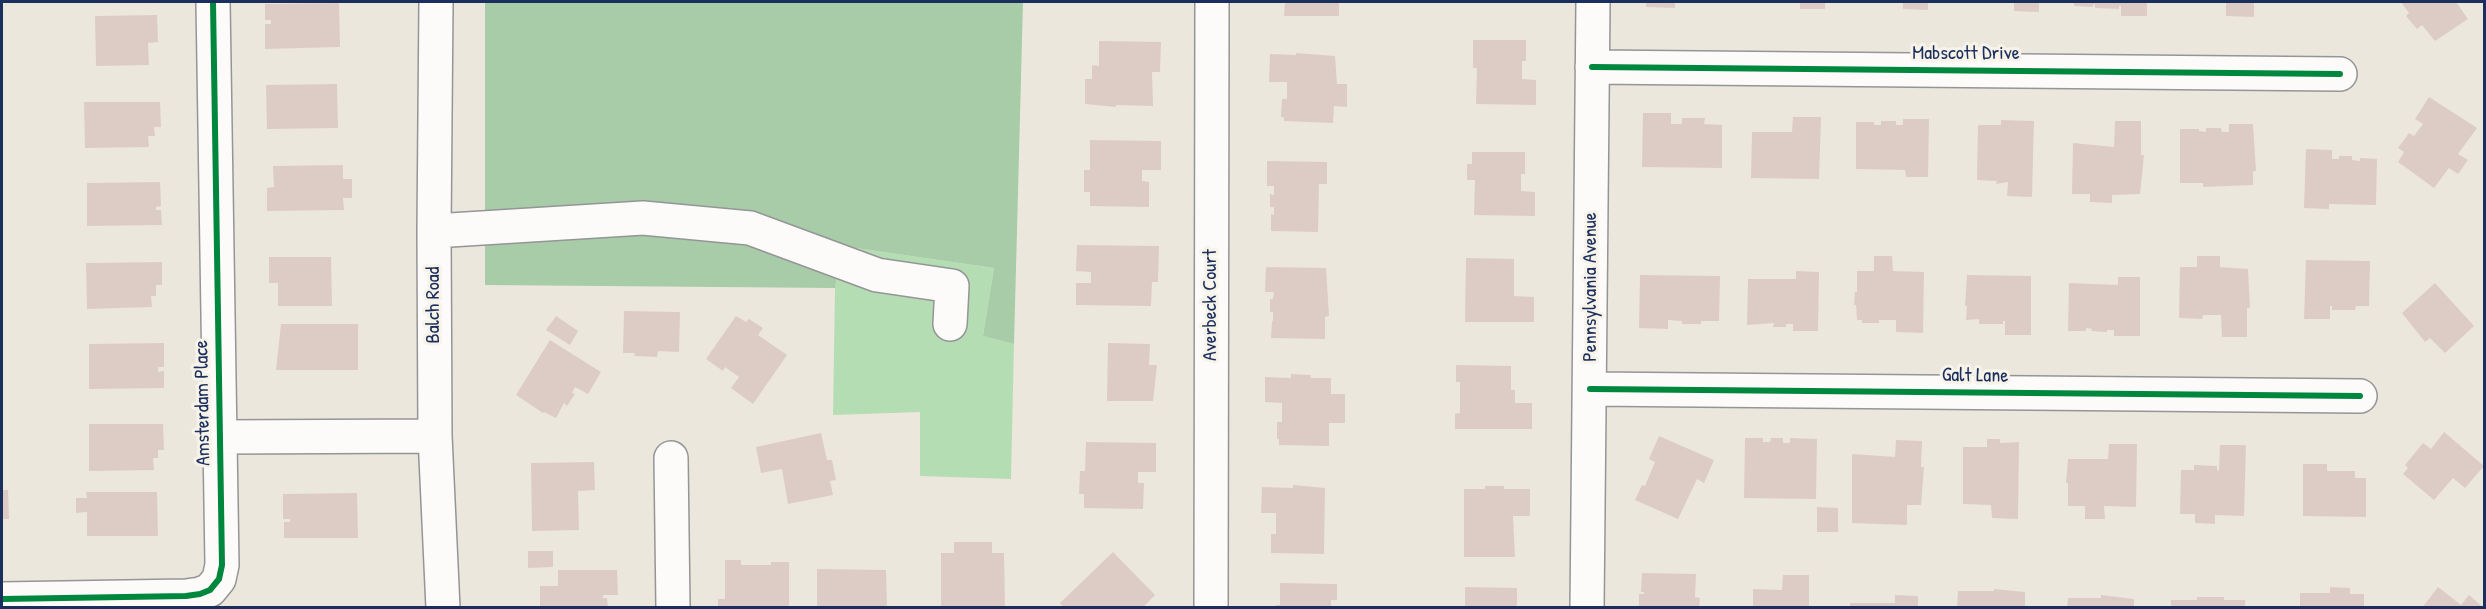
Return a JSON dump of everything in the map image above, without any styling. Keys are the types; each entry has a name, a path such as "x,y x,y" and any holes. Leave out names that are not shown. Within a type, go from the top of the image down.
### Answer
{"street":[{"name":"Amsterdam Place","path":"2,598 186,596 210,590 219,579 222,565 213,2"},
{"name":"Balch Road","path":"436,2 435,436 443,608"},
{"name":"Averbeck Court","path":"1211,608 1212,2"},
{"name":"Pennsylvania Avenue","path":"1587,608 1593,2"},
{"name":"Mabscott Drive","path":"1592,67 2340,74"},
{"path":"434,231 643,218 750,228 877,275 952,286 950,324"},
{"name":"Galt Lane","path":"1590,389 2361,396"},
{"path":"220,437 435,436"},
{"path":"671,459 673,608"}],"green space":[{"path":"485,2 1023,2 1014,344 983,336 994,268 842,246 835,288 485,285"},
{"path":"842,246 994,268 983,336 1014,344 1011,479 920,476 920,412 833,415 835,288"}],"building":[{"path":"1285,2 1339,2 1339,16 1284,16"},
{"path":"1646,2 1675,2 1675,8 1646,7"},
{"path":"1800,2 1825,2 1825,9 1800,9"},
{"path":"1903,2 1928,2 1928,10 1903,9"},
{"path":"2014,2 2039,2 2039,12 2014,11"},
{"path":"2074,2 2147,2 2147,16 2121,16 2121,6 2119,9 2095,8 2093,4 2093,7 2074,6"},
{"path":"2226,2 2254,2 2254,17 2226,16"},
{"path":"2401,2 2456,2 2468,19 2435,41 2422,25 2417,29 2406,16 2409,13"},
{"path":"339,3 340,47 265,49 265,24 271,24 271,20 265,20 265,4"},
{"path":"157,15 158,42 148,43 149,65 96,66 95,16"},
{"path":"1473,40 1526,40 1526,61 1522,61 1522,79 1536,80 1536,105 1476,104 1477,68 1473,68"},
{"path":"1099,41 1161,42 1160,72 1152,72 1153,106 1116,105 1116,107 1085,104 1085,79 1092,79 1092,65 1099,66"},
{"path":"1296,53 1335,56 1337,84 1347,84 1347,107 1334,106 1333,123 1284,121 1284,117 1281,117 1282,99 1287,99 1287,82 1269,82 1270,54 1296,55"},
{"path":"337,84 338,128 267,129 266,85"},
{"path":"2429,97 2477,128 2458,154 2468,160 2458,174 2449,168 2434,188 2398,162 2404,152 2398,148 2409,133 2414,136 2423,124 2415,119"},
{"path":"84,102 160,102 161,127 154,127 155,136 148,136 149,147 85,148"},
{"path":"1643,113 1671,113 1671,124 1682,124 1682,118 1705,118 1704,124 1722,125 1722,168 1642,167"},
{"path":"1793,117 1821,117 1819,179 1751,178 1752,132 1792,132"},
{"path":"1903,119 1929,119 1928,177 1906,177 1905,170 1856,169 1856,122 1874,122 1874,125 1881,125 1881,121 1896,121 1896,125 1903,125"},
{"path":"2001,120 2034,121 2032,197 2007,196 2008,182 1996,184 1997,181 1977,180 1978,125 2001,125"},
{"path":"2115,121 2141,121 2141,155 2144,155 2140,194 2112,195 2112,203 2090,202 2090,194 2072,194 2073,143 2114,147"},
{"path":"2229,124 2253,124 2256,171 2253,171 2253,185 2203,187 2203,183 2180,183 2180,129 2199,129 2199,131 2206,132 2206,128 2221,128 2222,132 2229,132"},
{"path":"1090,140 1161,141 1161,170 1142,170 1142,181 1149,182 1149,207 1090,206 1090,192 1084,192 1084,170 1090,170"},
{"path":"2306,149 2332,150 2332,159 2339,159 2339,156 2352,156 2352,160 2360,161 2360,158 2377,159 2376,205 2329,204 2329,209 2304,208"},
{"path":"1472,152 1525,152 1525,174 1521,174 1521,191 1535,192 1535,216 1474,215 1475,180 1467,180 1467,164 1472,164"},
{"path":"1267,161 1327,162 1327,184 1319,184 1318,232 1271,231 1271,214 1274,215 1274,207 1270,207 1270,194 1274,195 1274,186 1267,186"},
{"path":"343,165 343,179 352,179 352,198 343,198 344,210 267,211 267,188 274,187 273,166"},
{"path":"160,182 161,206 156,207 156,210 161,210 162,225 87,226 87,183"},
{"path":"1077,245 1159,246 1158,282 1152,282 1151,306 1076,305 1076,283 1091,283 1091,272 1076,271"},
{"path":"1874,256 1892,256 1893,271 1924,272 1923,333 1896,332 1896,320 1862,323 1862,320 1857,320 1856,305 1854,305 1855,292 1857,292 1857,271 1874,271"},
{"path":"2197,256 2220,256 2220,267 2248,269 2250,308 2247,308 2247,337 2222,337 2221,315 2203,315 2202,319 2179,318 2180,267 2197,267"},
{"path":"269,257 331,257 332,306 278,306 278,283 269,283"},
{"path":"1466,258 1514,259 1514,296 1534,297 1534,322 1465,322"},
{"path":"2306,260 2370,261 2369,306 2356,306 2355,310 2332,310 2330,306 2330,319 2304,319"},
{"path":"162,262 162,285 156,285 156,296 151,296 152,307 87,309 86,263"},
{"path":"1266,267 1326,268 1329,316 1325,317 1325,339 1271,338 1273,312 1270,312 1270,299 1273,299 1274,292 1265,292"},
{"path":"1796,271 1819,272 1818,331 1793,331 1793,324 1786,324 1786,327 1773,327 1774,323 1747,325 1748,279 1796,279"},
{"path":"1640,275 1720,276 1719,321 1682,324 1682,321 1668,320 1668,329 1639,328"},
{"path":"1967,275 2031,276 2031,335 2005,335 2005,321 2003,324 1979,324 1979,319 1966,320"},
{"path":"2118,277 2140,277 2140,336 2114,336 2114,330 2091,331 2092,329 2086,328 2086,331 2068,331 2069,283 2118,285"},
{"path":"2435,283 2474,326 2445,353 2430,338 2425,342 2402,313"},
{"path":"624,311 680,312 679,352 658,351 657,357 623,353"},
{"path":"556,316 578,331 570,345 546,330"},
{"path":"736,316 746,322 749,319 763,328 758,335 787,355 753,404 731,388 739,377 725,367 723,371 706,359"},
{"path":"281,324 358,324 358,370 276,370"},
{"path":"550,340 601,372 588,394 575,387 572,393 575,394 567,406 564,403 556,418 543,413 516,395"},
{"path":"164,343 164,367 158,367 158,372 164,371 164,388 89,389 89,344"},
{"path":"1108,343 1150,344 1149,365 1157,365 1153,401 1107,401"},
{"path":"1456,365 1511,366 1511,390 1515,390 1515,403 1532,403 1532,429 1455,429 1455,414 1460,413 1460,382 1456,382"},
{"path":"1291,374 1311,375 1310,378 1331,378 1331,394 1345,394 1345,423 1329,423 1329,446 1279,445 1277,422 1282,422 1282,403 1265,402 1265,377 1291,378"},
{"path":"89,424 163,424 164,450 158,450 158,458 153,458 154,470 89,471"},
{"path":"2444,432 2484,466 2465,488 2453,478 2434,500 2403,474 2408,468 2405,465 2423,443 2431,449"},
{"path":"821,433 827,460 832,460 836,480 830,481 833,495 788,504 782,469 761,473 756,447"},
{"path":"1659,436 1714,460 1704,483 1697,479 1678,519 1635,500 1642,485 1645,486 1655,462 1649,459"},
{"path":"1745,438 1763,438 1763,442 1770,442 1771,438 1783,438 1783,443 1790,443 1790,438 1817,439 1816,499 1744,498"},
{"path":"1987,439 2000,439 2000,443 2019,442 2018,519 1992,518 1991,505 1963,504 1963,447 1987,447"},
{"path":"1896,440 1922,441 1921,467 1924,467 1921,505 1907,505 1907,525 1852,523 1852,454 1895,457"},
{"path":"1086,442 1156,443 1156,472 1138,472 1138,483 1144,483 1143,509 1084,508 1084,494 1079,494 1080,471 1085,471"},
{"path":"2109,444 2137,444 2136,507 2104,506 2105,519 2085,519 2085,506 2068,506 2068,483 2066,483 2068,459 2108,459"},
{"path":"2220,445 2246,445 2244,516 2215,515 2215,524 2195,523 2195,514 2180,514 2181,470 2194,470 2194,465 2217,466 2219,471"},
{"path":"594,462 595,490 578,491 579,530 532,531 531,463"},
{"path":"2303,464 2327,464 2327,471 2355,471 2355,478 2366,478 2366,517 2303,516"},
{"path":"1293,485 1325,488 1324,554 1271,553 1271,534 1276,534 1276,513 1261,513 1262,487 1293,488"},
{"path":"1485,486 1530,489 1530,516 1513,516 1515,557 1464,557 1464,489 1485,489"},
{"path":"2,490 8,490 9,519 2,519"},
{"path":"86,492 157,492 158,536 87,536 87,512 76,513 76,498 87,498"},
{"path":"357,493 358,538 284,538 284,522 290,522 290,519 283,519 283,494"},
{"path":"1817,507 1838,508 1838,532 1817,532"},
{"path":"954,542 992,542 992,553 1004,553 1005,608 941,608 941,553 954,553"},
{"path":"528,551 553,551 553,567 528,568"},
{"path":"1113,552 1155,595 1142,608 1064,608 1060,603"},
{"path":"725,560 741,560 741,565 771,565 771,562 789,562 789,608 718,607 718,599 725,599"},
{"path":"817,569 886,570 887,608 817,608"},
{"path":"558,570 617,570 618,595 603,595 603,598 607,598 608,608 540,608 540,586 558,586"},
{"path":"1642,573 1696,574 1695,597 1700,598 1699,608 1639,608 1639,594 1644,594 1641,592"},
{"path":"1783,575 1809,575 1809,608 1753,608 1753,589 1782,590"},
{"path":"1280,583 1337,584 1337,600 1331,600 1331,608 1276,608 1276,605 1280,605"},
{"path":"1465,587 1517,588 1517,605 1513,608 1465,608"},
{"path":"2330,587 2350,588 2350,594 2364,594 2364,608 2300,608 2300,593 2330,593"},
{"path":"2438,587 2461,605 2469,595 2484,608 2422,608"},
{"path":"1994,589 2025,592 2025,608 1957,608 1958,591 1994,591"},
{"path":"1895,595 1918,596 1918,608 1850,608 1850,603 1895,603"},
{"path":"2101,595 2134,599 2134,608 2067,608 2068,598 2101,598"},
{"path":"2197,597 2245,600 2245,608 2171,608 2171,600 2197,600"}],"cycle path":[{"path":"2,599 186,596 210,590 219,579 222,565 213,2"},
{"path":"1592,67 2340,74"},
{"path":"1590,389 2360,396"}]}
